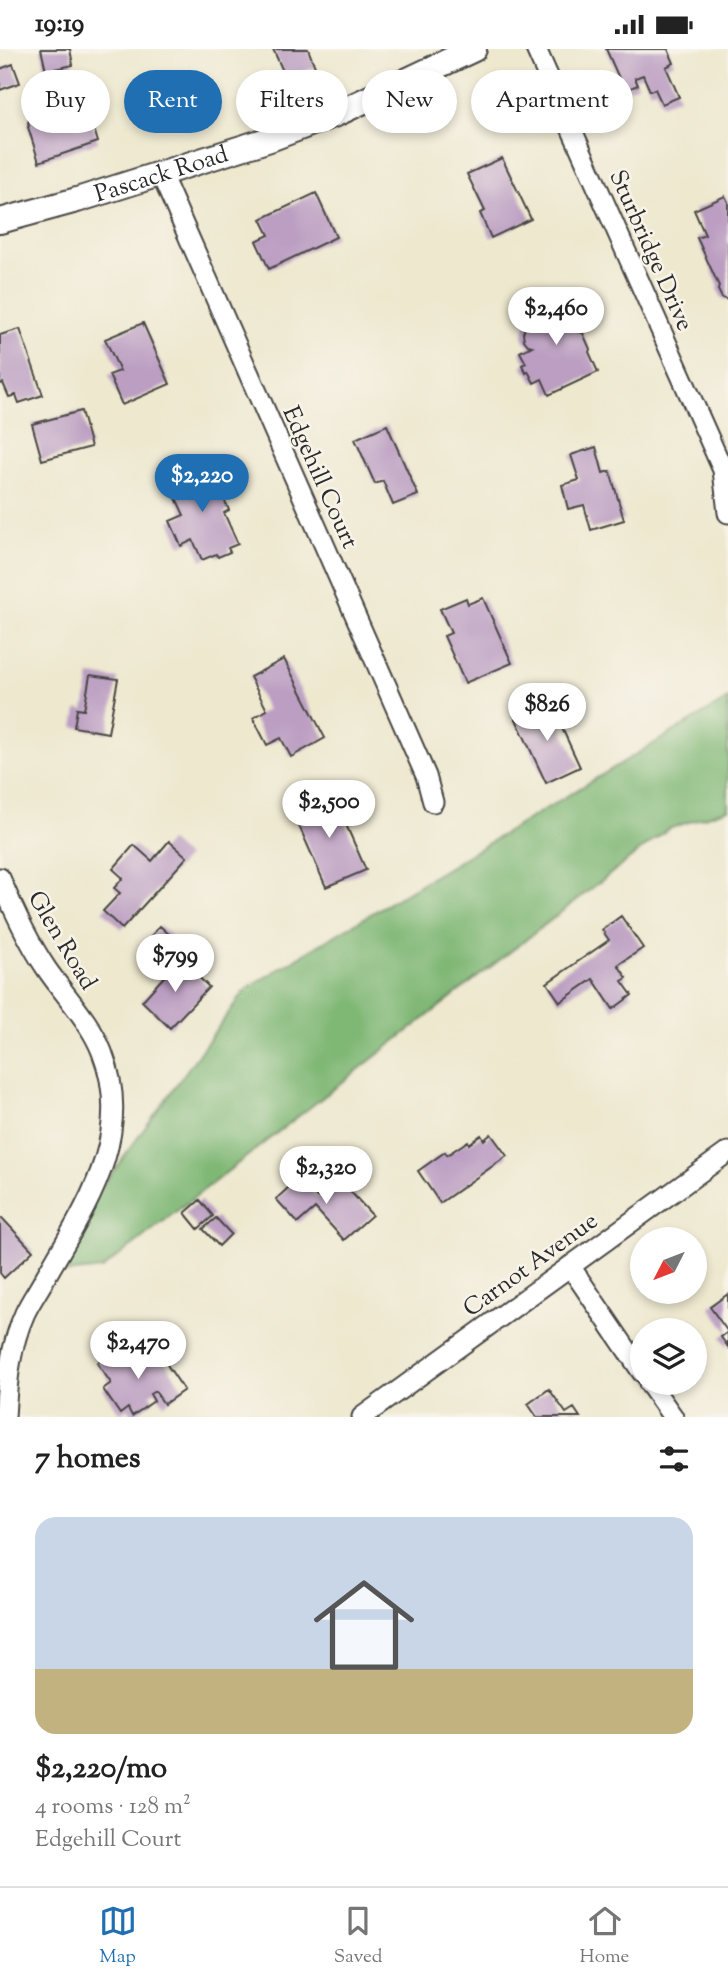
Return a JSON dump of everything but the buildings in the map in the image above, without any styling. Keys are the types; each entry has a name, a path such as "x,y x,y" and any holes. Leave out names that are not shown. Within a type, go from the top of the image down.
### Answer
{"street":[{"name":"Pascack Road","path":"0,221 77,200 270,139 335,114 474,49"},
{"name":"Sturbridge Drive","path":"536,49 723,470 728,513"},
{"name":"Edgehill Court","path":"161,174 426,776 433,802"},
{"name":"Glen Road","path":"0,878 37,954 88,1025 102,1053 111,1085 113,1116 109,1147 100,1176 26,1313 16,1338 8,1375 5,1417"},
{"name":"Carnot Avenue","path":"362,1417 728,1152"},
{"path":"570,1266 630,1354"},
{"path":"657,1395 673,1417"}],"green space":[{"path":"728,699 728,809 668,829 102,1269 47,1275 80,1217 246,989"}]}
